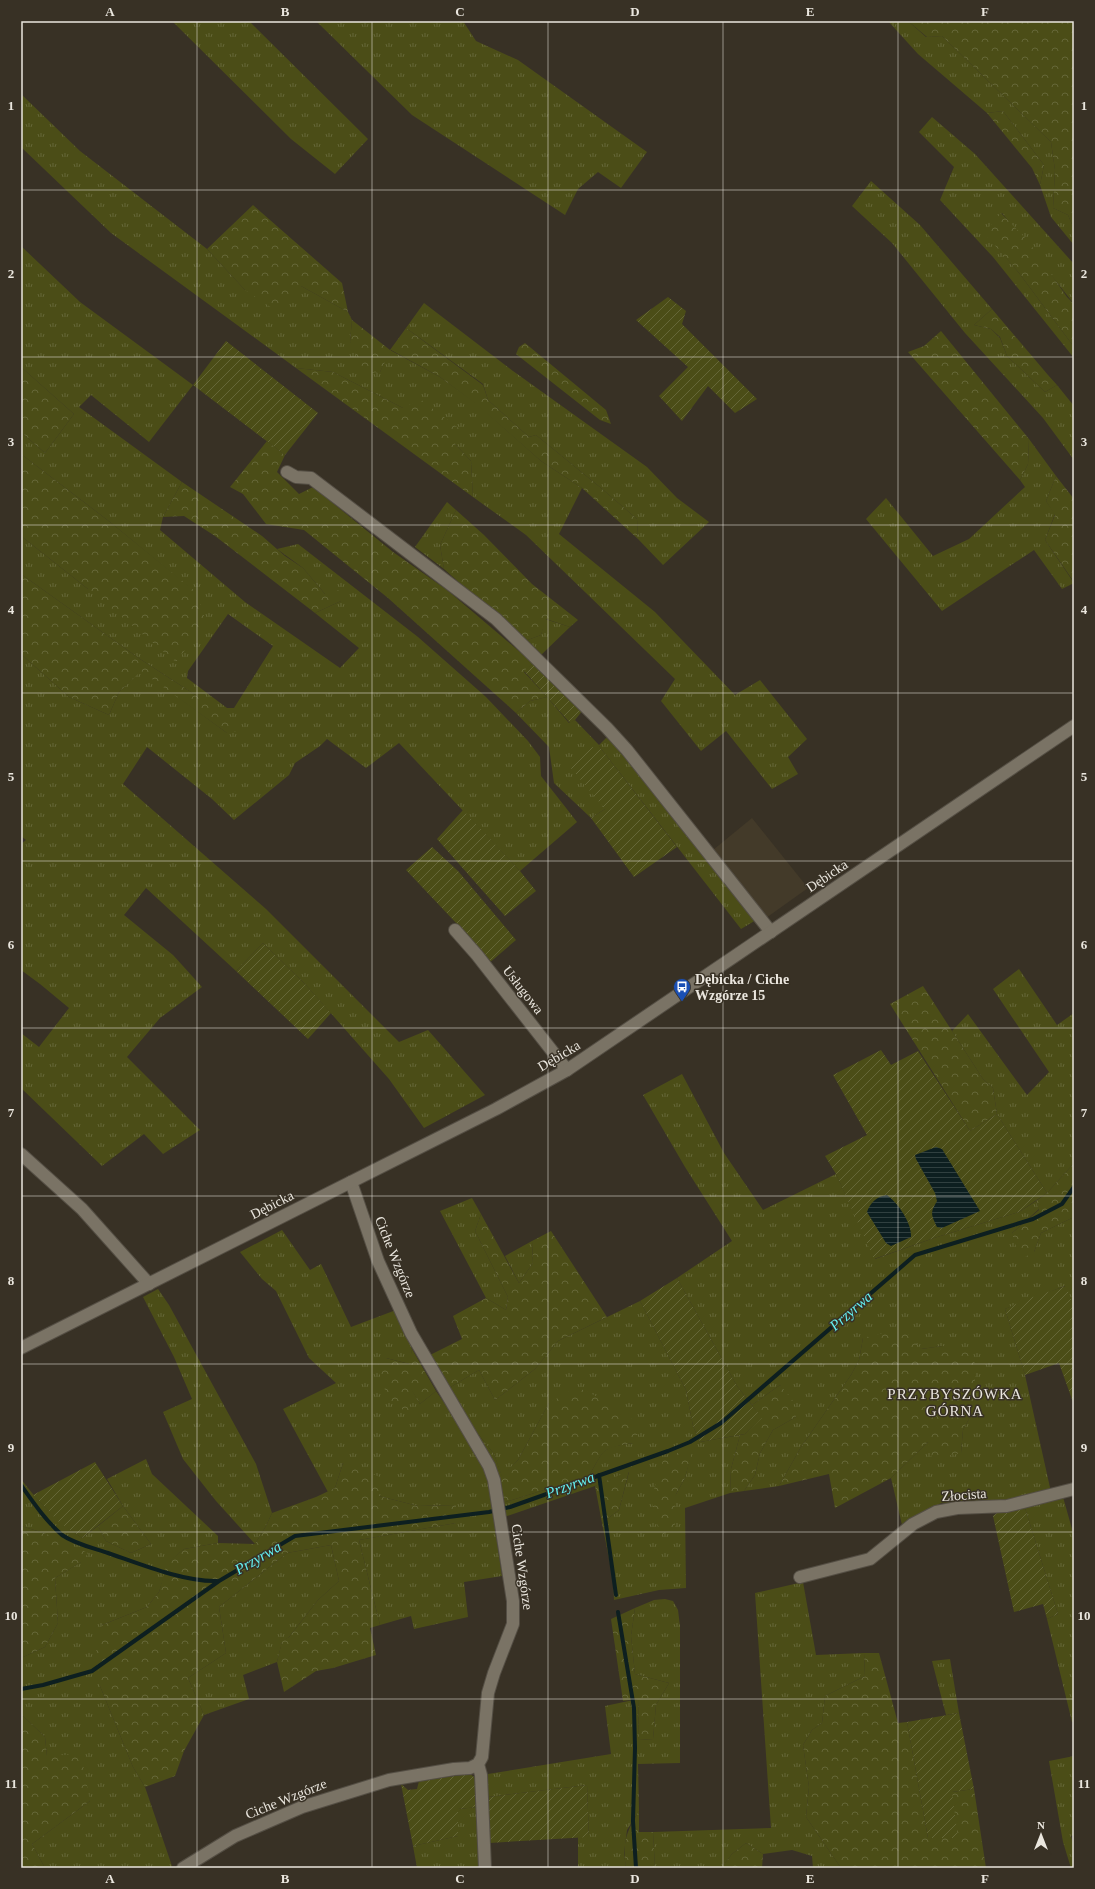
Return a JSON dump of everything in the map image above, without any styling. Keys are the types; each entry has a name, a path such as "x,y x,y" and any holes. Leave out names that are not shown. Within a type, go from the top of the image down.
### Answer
{"street":[{"path":"287,472 296,477 311,478 496,619 607,728 627,750 771,932"},
{"name":"Dębicka","path":"21,1348 496,1109 567,1070 1074,726"},
{"name":"Usługowa","path":"455,930 477,955 567,1070"},
{"path":"21,1154 82,1209 149,1284"},
{"name":"Ciche Wzgórze","path":"183,1868 235,1836 312,1803 389,1780 454,1769 470,1768 478,1764 482,1757 488,1693 513,1624 514,1616 514,1601 499,1518 494,1480 489,1466 479,1447 423,1356 394,1298 370,1240 351,1182"},
{"name":"Złocista","path":"800,1577 870,1559 913,1524 936,1512 956,1508 1007,1506 1074,1489"},
{"path":"478,1764 481,1775 485,1868"}],"shaded area":[{"path":"752,818 808,888 766,918 713,850"},
{"path":"936,1147 942,1149 980,1211 942,1228 937,1227 932,1214 933,1208 937,1201 935,1193 915,1155"},
{"path":"887,1195 896,1203 904,1214 911,1232 911,1237 891,1246 886,1243 867,1212 874,1200"}],"green space":[{"path":"172,21 249,21 368,139 335,174 291,139"},
{"path":"316,21 463,21 476,41 518,60 647,152 621,188 598,172 578,189 565,215 412,115"},
{"path":"888,21 908,21 926,37 942,36 1051,142 1055,170 1053,208 1068,215 1074,229 1074,245 1051,217 1040,185 1044,165 1003,111 987,113 918,54"},
{"path":"908,21 1074,21 1074,229 1068,215 1053,208 1055,170 1051,142 942,36 927,37"},
{"path":"21,94 80,151 207,249 245,290 301,286 348,312 352,320 350,342 380,372 390,350 440,377 477,404 541,461 582,488 559,534 655,612 735,695 760,680 807,739 788,757 798,774 772,789 726,731 701,751 661,701 675,679 526,535 473,497 471,461 455,444 403,408 333,372 296,368 111,233 21,147"},
{"path":"1003,111 1044,165 1040,185 1032,168 987,113"},
{"path":"932,117 975,154 1074,264 1074,304 1002,213 985,233 1019,273 1074,347 1074,358 993,257 940,200 954,167 919,132"},
{"path":"871,181 920,225 992,309 974,325 991,329 1000,338 1007,356 1045,392 1057,385 1074,406 1074,460 1043,418 965,333 892,243 852,206"},
{"path":"253,205 342,283 348,312 301,286 278,312 245,290 207,249"},
{"path":"1001,213 1028,241 1067,297 1074,304 1074,347 1019,273 984,233"},
{"path":"21,246 80,302 193,385 149,442 91,395 79,407 182,482 163,517 160,530 245,602 340,668 359,648 315,613 341,601 325,594 303,568 277,549 298,544 418,637 486,697 528,741 540,757 541,776 577,822 520,871 399,743 366,768 327,739 320,746 295,763 289,775 234,820 212,799 147,747 123,784 266,909 399,1042 428,1030 485,1095 424,1128 389,1079 305,984 263,943 236,971 146,888 124,915 173,955 202,987 160,1018 127,1057 200,1130 163,1154 144,1134 102,1166 21,1088 21,1033 39,1047 69,1008 21,970 21,844 26,840 21,836 21,654 69,697 109,715 119,692 141,670 227,733 197,696 140,659 21,574 21,536 88,589 195,592 110,522 21,454 21,432 45,453 74,414 21,367","holes":["228,614 273,646 234,708 227,708 187,678 188,671"]},
{"path":"668,297 686,311 682,324 757,399 735,413 708,386 682,421 659,396 688,367 636,320"},
{"path":"424,303 513,371 647,467 677,498 709,522 663,565 638,539 637,519 536,435 529,437 488,400 483,384 406,328"},
{"path":"992,309 1057,385 1045,392 1007,356 1000,337 991,329 974,325"},
{"path":"352,320 390,350 406,328 483,385 488,400 529,437 536,435 637,519 638,539 582,488 541,461 476,404 440,377 391,350 380,372 370,373 362,367 350,342"},
{"path":"941,331 1029,439 1028,464 1020,480 908,352 924,346"},
{"path":"226,341 318,413 285,455 193,385"},
{"path":"525,343 606,410 611,424 600,420 516,354 519,347"},
{"path":"21,367 74,414 45,453 21,432"},
{"path":"296,368 333,372 403,408 420,399 461,430 455,444 471,461 473,497"},
{"path":"1029,439 1056,476 1046,501 1055,514 1045,540 1074,583 1062,589 1034,550 942,611 866,519 886,498 933,556 969,539 1025,487 1020,480 1028,464"},
{"path":"267,441 285,455 277,472 299,494 313,487 393,552 447,590 533,663 524,672 547,697 530,701 516,713 388,598 304,530 266,524 243,494 230,487"},
{"path":"21,454 110,522 196,592 206,622 176,662 21,536"},
{"path":"1056,476 1074,499 1074,582 1045,540 1055,515 1046,501"},
{"path":"182,482 262,536 285,556 303,568 325,594 339,590 341,601 315,613 215,536 184,516 163,517"},
{"path":"447,502 456,510 440,545 444,569 415,547"},
{"path":"456,510 484,535 532,584 578,620 570,627 546,619 541,635 525,641 444,569 440,545"},
{"path":"21,574 140,659 197,696 238,731 227,733 141,671 119,692 109,715 69,697 21,654"},
{"path":"545,619 570,627 541,655 525,641 541,635"},
{"path":"533,663 583,710 575,720 570,723 524,671"},
{"path":"547,697 569,723 575,720 599,745 606,738 612,739 756,920 741,929 599,746 605,809 591,818 554,783 549,747 516,713 530,701"},
{"path":"599,746 677,847 634,877 591,818 605,809 570,767 588,748"},
{"path":"463,810 520,871 536,891 505,916 437,839"},
{"path":"432,847 458,871 516,940 488,964 457,924 406,870"},
{"path":"263,943 305,984 331,1013 308,1039 236,971"},
{"path":"1019,969 1057,1025 1074,1013 1074,1163 1047,1193 997,1114 993,1088 983,1079 952,1031 968,1014 1027,1095 1049,1072 993,989"},
{"path":"923,986 983,1079 993,1088 997,1114 970,1131 890,1004"},
{"path":"881,1050 891,1065 918,1051 970,1131 997,1114 1047,1193 1019,1212 934,1238 874,1259 836,1174 825,1156 867,1135 833,1075"},
{"path":"682,1074 724,1153 763,1210 836,1174 875,1259 934,1238 1019,1212 1036,1201 1039,1209 1012,1233 1034,1252 1041,1233 1074,1217 1074,1307 1065,1286 1005,1309 1025,1375 1051,1492 1000,1501 941,1503 902,1525 891,1478 928,1442 961,1453 963,1430 975,1408 975,1363 942,1346 921,1349 863,1338 859,1360 851,1375 801,1447 779,1486 744,1491 755,1475 760,1453 773,1430 796,1417 780,1385 752,1405 737,1386 677,1278 732,1241 685,1167 643,1095"},
{"path":"1074,1163 1074,1217 1041,1233 1034,1252 1020,1260 1012,1233 1039,1210 1036,1201 1047,1193"},
{"path":"472,1198 481,1214 475,1231 508,1297 506,1310 486,1298 440,1211"},
{"path":"481,1214 519,1283 533,1263 532,1241 551,1231 607,1317 558,1341 535,1369 495,1400 479,1370 449,1388 428,1356 462,1339 453,1316 486,1298 506,1310 508,1297 475,1231"},
{"path":"282,1230 310,1270 321,1264 351,1327 396,1310 412,1349 410,1364 386,1358 411,1388 420,1404 436,1391 475,1448 487,1474 502,1576 464,1582 468,1617 414,1629 411,1616 380,1625 359,1540 456,1523 456,1505 418,1506 379,1496 343,1463 335,1488 328,1492 283,1409 336,1383 309,1358 276,1291 262,1279 240,1252"},
{"path":"532,1241 533,1263 519,1283 505,1256"},
{"path":"677,1278 737,1386 762,1418 745,1434 700,1442 693,1426 686,1390 640,1301"},
{"path":"1066,1286 1074,1307 1074,1405 1059,1363 1025,1375 1005,1309 1030,1298"},
{"path":"158,1289 169,1305 256,1464 272,1513 255,1544 216,1501 183,1459 163,1412 192,1399 174,1357 143,1297"},
{"path":"640,1301 686,1390 693,1426 700,1442 740,1435 731,1469 730,1493 685,1508 686,1588 659,1590 614,1600 613,1579 602,1523 619,1510 629,1472 595,1486 507,1516 503,1515 502,1503 589,1476 598,1460 609,1448 633,1443 549,1403 518,1460 502,1477 494,1454 464,1416 449,1388 479,1370 495,1400 535,1369 558,1341","holes":["693,1446 685,1478 675,1496"]},
{"path":"903,1328 921,1349 942,1346 966,1349 975,1363 975,1408 963,1430 961,1453 932,1459 928,1442 891,1478 835,1508 829,1474 779,1486 801,1447 851,1375 859,1360 863,1338"},
{"path":"412,1349 436,1391 420,1404 411,1389 409,1413 389,1402 377,1366 386,1358 409,1364"},
{"path":"780,1385 793,1401 796,1417 773,1430 760,1453 755,1475 744,1491 730,1493 731,1469 740,1435 745,1434 761,1418 752,1405"},
{"path":"577,1387 611,1404 641,1427 633,1443 605,1451 589,1476 502,1503 486,1451 475,1430 494,1454 502,1476 518,1460 549,1403"},
{"path":"694,1445 685,1478 675,1496 675,1527 660,1536 651,1499 663,1460"},
{"path":"146,1459 152,1474 218,1536 218,1543 184,1549 168,1563 159,1592 147,1607 102,1625 100,1686 133,1767 145,1787 172,1866 168,1868 45,1868 32,1844 90,1801 47,1756 45,1737 21,1714 21,1658 45,1647 58,1623 55,1578 81,1562 44,1533 21,1526 21,1479 49,1511 64,1525 82,1538 98,1526 106,1541 131,1553 151,1544 123,1506 107,1479"},
{"path":"95,1462 123,1506 82,1538 59,1522 33,1495"},
{"path":"343,1463 380,1477 379,1496 418,1506 456,1505 456,1523 359,1540 380,1625 370,1628 376,1655 333,1668 316,1671 284,1692 277,1662 282,1641 289,1637 318,1600 339,1581 331,1545 287,1553 219,1607 226,1653 188,1678 204,1715 184,1751 175,1776 145,1787 133,1767 100,1686 96,1647 102,1625 147,1607 159,1592 167,1563 184,1549 218,1543 255,1544 272,1513 316,1497 335,1488"},
{"path":"629,1471 619,1510 602,1523 595,1486"},
{"path":"1063,1497 1074,1536 1074,1722 1072,1722 1047,1619 1058,1614 1025,1508"},
{"path":"123,1506 151,1544 131,1553 106,1541 98,1526"},
{"path":"1025,1508 1058,1614 1047,1619 1043,1604 1014,1612 993,1516 997,1513"},
{"path":"21,1526 44,1533 88,1553 83,1561 55,1578 58,1623 45,1647 21,1658"},
{"path":"331,1545 339,1581 318,1600 289,1637 282,1642 277,1662 243,1675 249,1699 204,1715 188,1678 226,1653 219,1607 287,1553"},
{"path":"803,1582 816,1655 864,1653 865,1676 825,1696 822,1723 812,1730 803,1745 809,1787 806,1817 841,1868 813,1868 812,1856 792,1850 763,1854 746,1843 732,1854 721,1868 655,1868 653,1832 771,1828 755,1593"},
{"path":"665,1599 673,1601 678,1610 680,1626 680,1763 638,1764 639,1811 627,1830 624,1853 626,1868 578,1868 578,1837 589,1837 587,1785 488,1797 488,1774 611,1754 605,1706 638,1699 639,1740 653,1739 656,1705 669,1683 635,1674 631,1636 635,1608 654,1600"},
{"path":"635,1608 631,1636 635,1674 669,1683 656,1705 653,1739 639,1740 638,1699 623,1701 611,1619"},
{"path":"864,1653 879,1653 898,1723 907,1722 928,1838 952,1792 974,1789 986,1868 841,1868 806,1817 809,1787 803,1745 812,1730 822,1723 825,1696 865,1676"},
{"path":"950,1659 959,1713 946,1715 932,1661"},
{"path":"959,1713 974,1789 952,1792 958,1838 928,1838 907,1722"},
{"path":"21,1714 45,1737 47,1756 81,1754 90,1801 32,1844 45,1868 21,1868"},
{"path":"1074,1756 1074,1835 1071,1836 1074,1846 1074,1868 1071,1868 1063,1842 1049,1761"},
{"path":"470,1774 477,1779 478,1807 458,1809 458,1836 413,1846 401,1784 408,1790 417,1789 419,1781"},
{"path":"587,1785 589,1837 489,1843 488,1797"},
{"path":"478,1807 482,1868 417,1868 413,1846 458,1836 458,1809"},
{"path":"639,1811 639,1832 653,1832 655,1868 626,1868 626,1838"},
{"path":"746,1843 763,1854 762,1868 721,1868 732,1854"}],"waterway":[{"name":"Przyrwa","path":"21,1689 43,1685 92,1671 219,1581 295,1536 489,1512 510,1507 690,1442 721,1423 915,1255 1033,1219 1062,1204 1074,1187"},
{"path":"599,1475 616,1595"},
{"path":"21,1485 51,1524 62,1535 73,1541 84,1546 176,1575 204,1581 217,1581"},
{"path":"618,1612 634,1708 635,1748 633,1821 636,1868"}],"place":[{"name":"Dębicka / Ciche Wzgórze 15","path":"682,1002"}],"district":[{"name":"PRZYBYSZÓWKA GÓRNA","path":"955,1402"}]}
